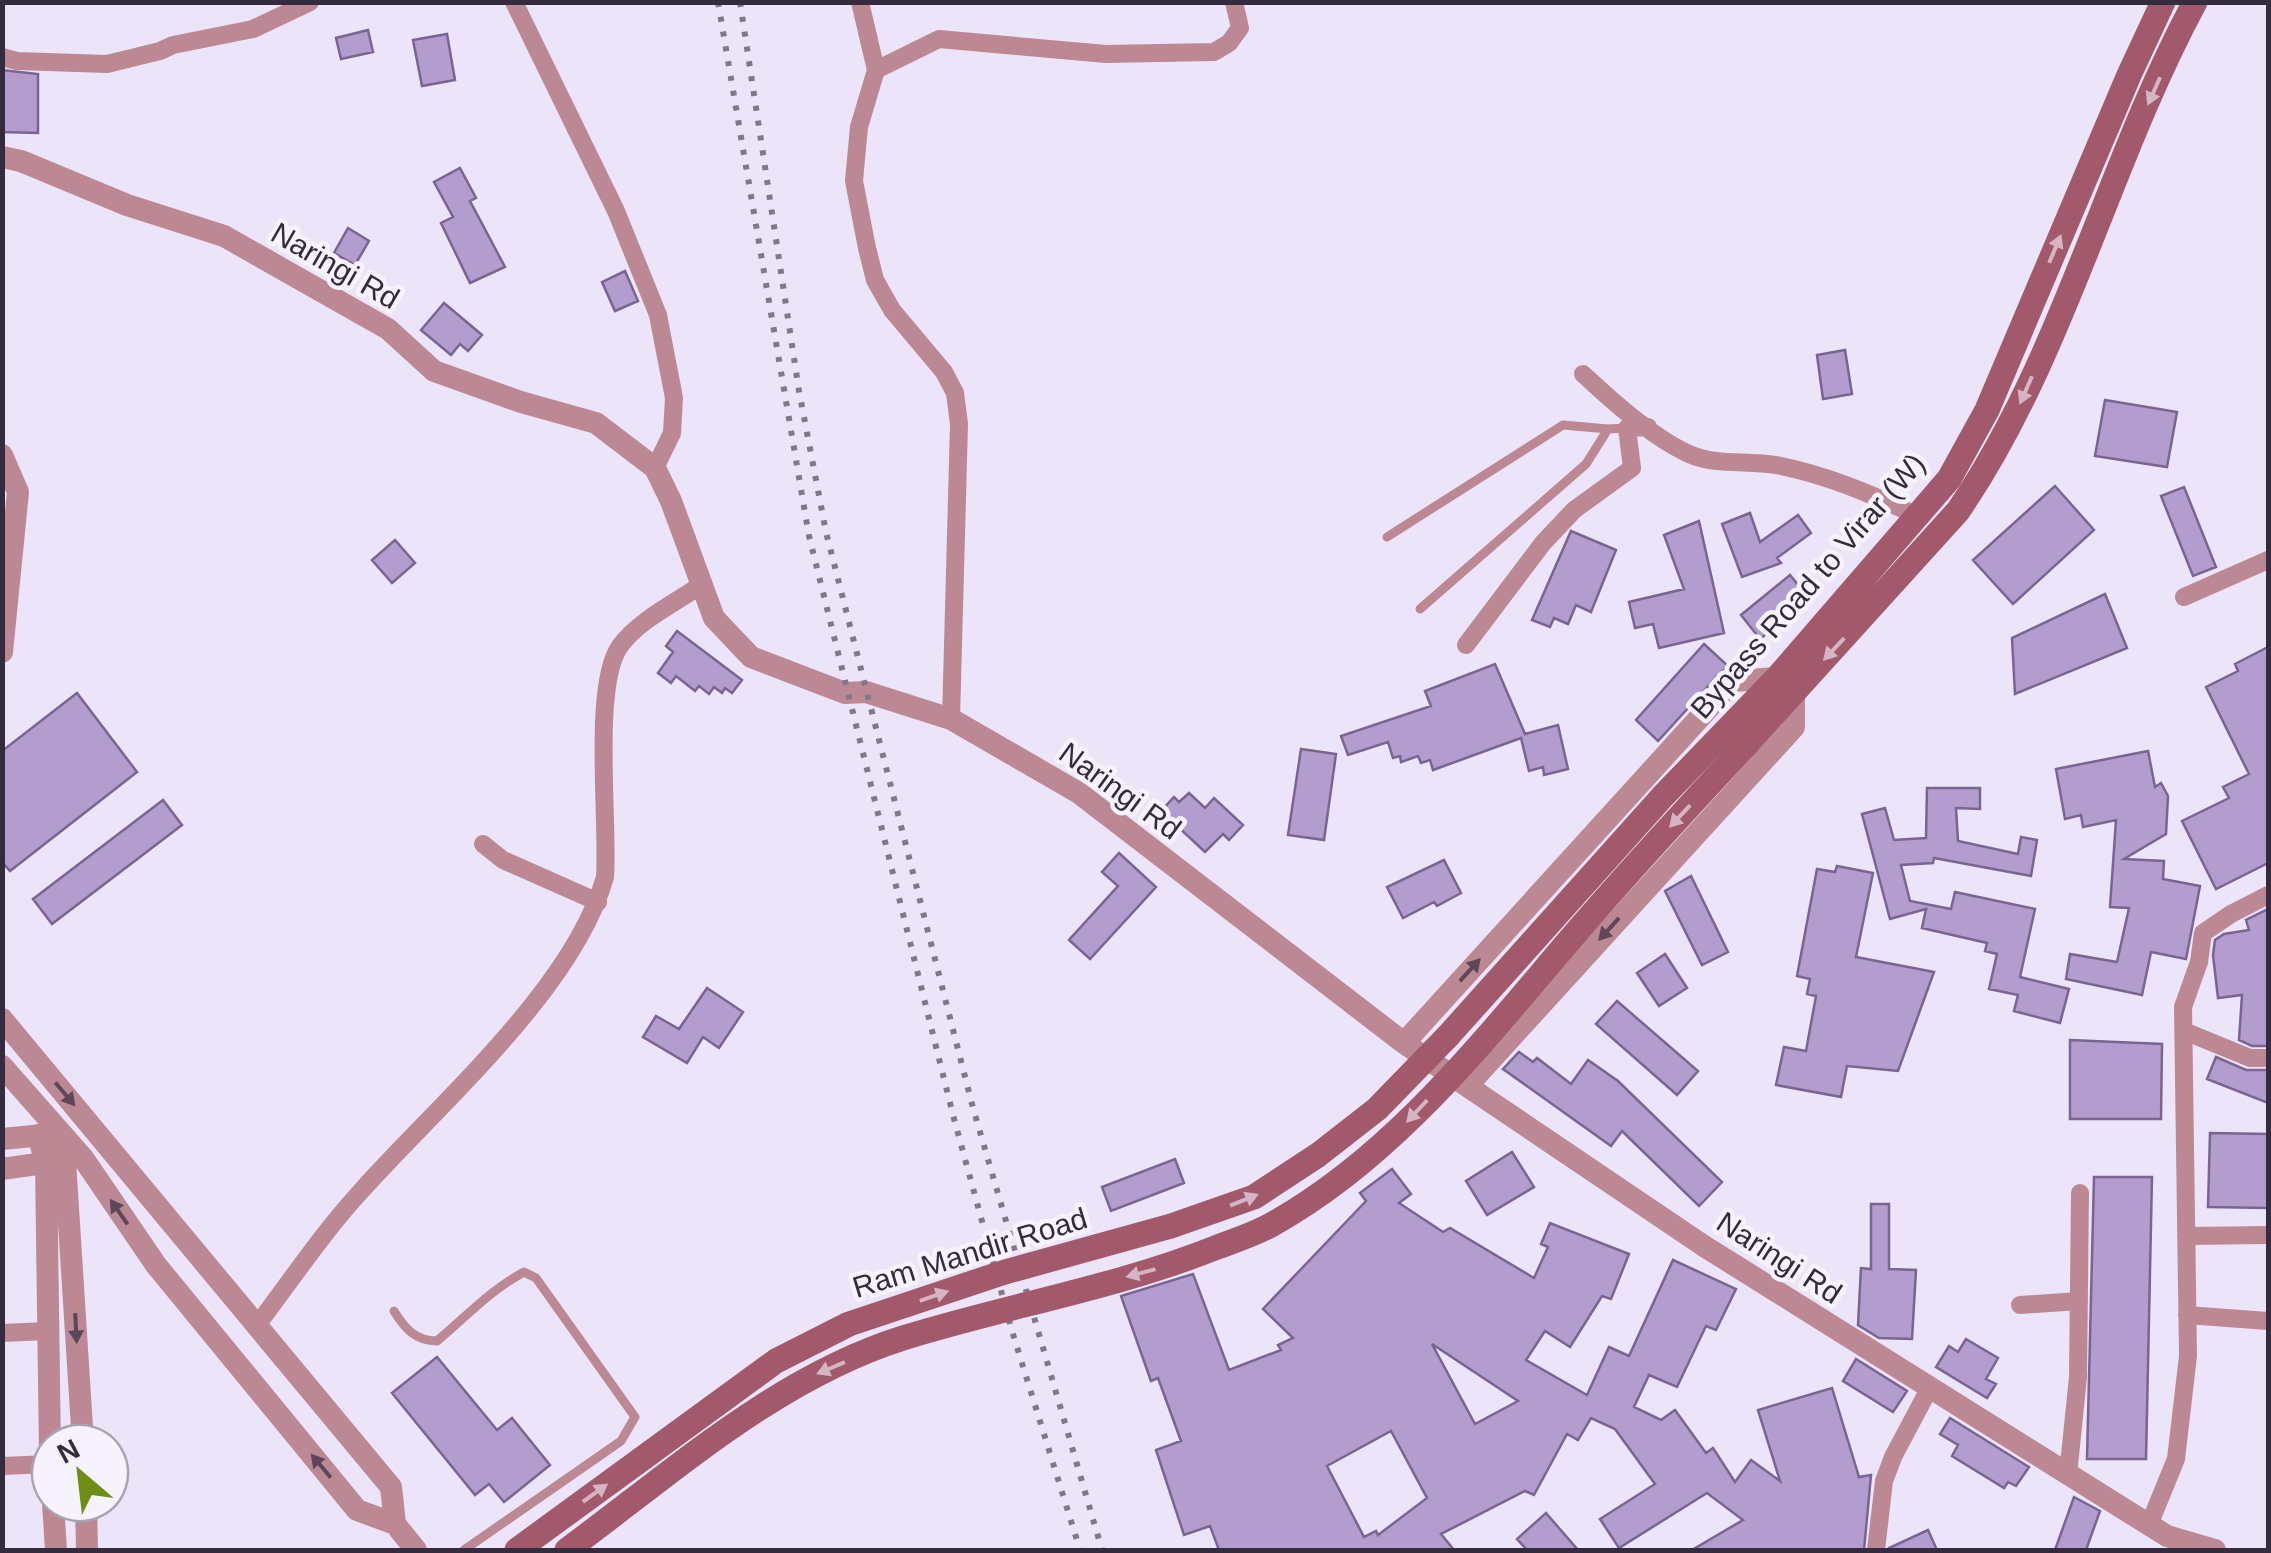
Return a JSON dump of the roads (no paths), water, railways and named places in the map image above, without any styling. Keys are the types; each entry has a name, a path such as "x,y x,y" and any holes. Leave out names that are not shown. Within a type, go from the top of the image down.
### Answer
{"main road":[{"name":"Bypass Road to Virar (W)","path":"1785,686 1949,480 1986,410 2163,2"},
{"path":"566,1550 761,1408 815,1375 900,1339 1175,1264 1268,1226 1322,1192 1396,1133 1641,856 1737,736 1958,512 2007,432 2195,2"},
{"name":"Bypass Road to Virar (W)","path":"1448,1036 1737,736"},
{"name":"Ram Mandir Road","path":"516,1550 776,1360 849,1324 1004,1272 1172,1226 1254,1197 1318,1156 1377,1109 1448,1036"}],"street":[{"path":"2,56 16,61 107,64 160,52 173,45 253,29 310,2"},
{"path":"514,2 616,212 658,315 674,398 672,434 655,468"},
{"path":"860,2 876,70 859,127 854,180 867,248 875,280 892,310 944,372 955,393 957,408 951,719"},
{"path":"876,70 940,40 1106,54 1214,52 1229,43 1240,28 1234,2"},
{"name":"Naringi Rd","path":"2,157 21,161 126,205 224,236 388,329 434,371 596,423 655,468 714,618 751,657 846,693 866,692 951,719 1078,793 1404,1042 1704,1246 2167,1536 2215,1550"},
{"path":"1583,374 1648,427 1688,453 1724,464 1776,464 1827,478 1919,517"},
{"path":"1466,645 1574,510 1632,468 1627,428 1648,427"},
{"path":"2,455 18,492 2,652"},
{"path":"2184,597 2268,560"},
{"path":"258,1324 358,1194 516,1024 557,974 598,902 605,878 606,703 610,668 618,648 633,632 701,585"},
{"path":"1404,1042 1734,681 1785,686 1794,727 1466,1086"},
{"path":"483,844 504,860 598,902"},
{"path":"2148,1524 2176,1460 2188,1356 2183,1007 2199,962 2203,934 2231,914 2268,896"},
{"path":"2,1019 391,1487 396,1524 416,1550"},
{"path":"2184,1031 2250,1058 2268,1058"},
{"path":"2,1066 65,1160 357,1510 396,1524"},
{"path":"2,1139 93,1127"},
{"path":"51,1134 65,1160 82,1423"},
{"path":"2,1169 116,1154"},
{"path":"49,1423 46,1331 65,1160"},
{"path":"2068,1475 2078,1377 2080,1194"},
{"path":"2186,1236 2268,1235"},
{"path":"2020,1305 2079,1300"},
{"path":"2187,1315 2268,1321"},
{"path":"2,1333 46,1331"},
{"path":"1876,1550 1884,1480 1892,1457 1929,1389"},
{"path":"2,1466 30,1465"},
{"path":"54,1523 56,1550"},
{"path":"86,1523 87,1550"}],"lane":[{"path":"1388,538 1563,425 1627,428"},
{"path":"1420,609 1586,464 1608,430"},
{"path":"394,1312 411,1334 426,1341 438,1341 476,1302 524,1272 536,1278 635,1417 621,1441 464,1550"}],"railway":[{"path":"718,2 809,536 953,1115 1012,1331 1080,1550"},
{"path":"740,2 799,391 826,532 973,1108 1102,1550"}]}
